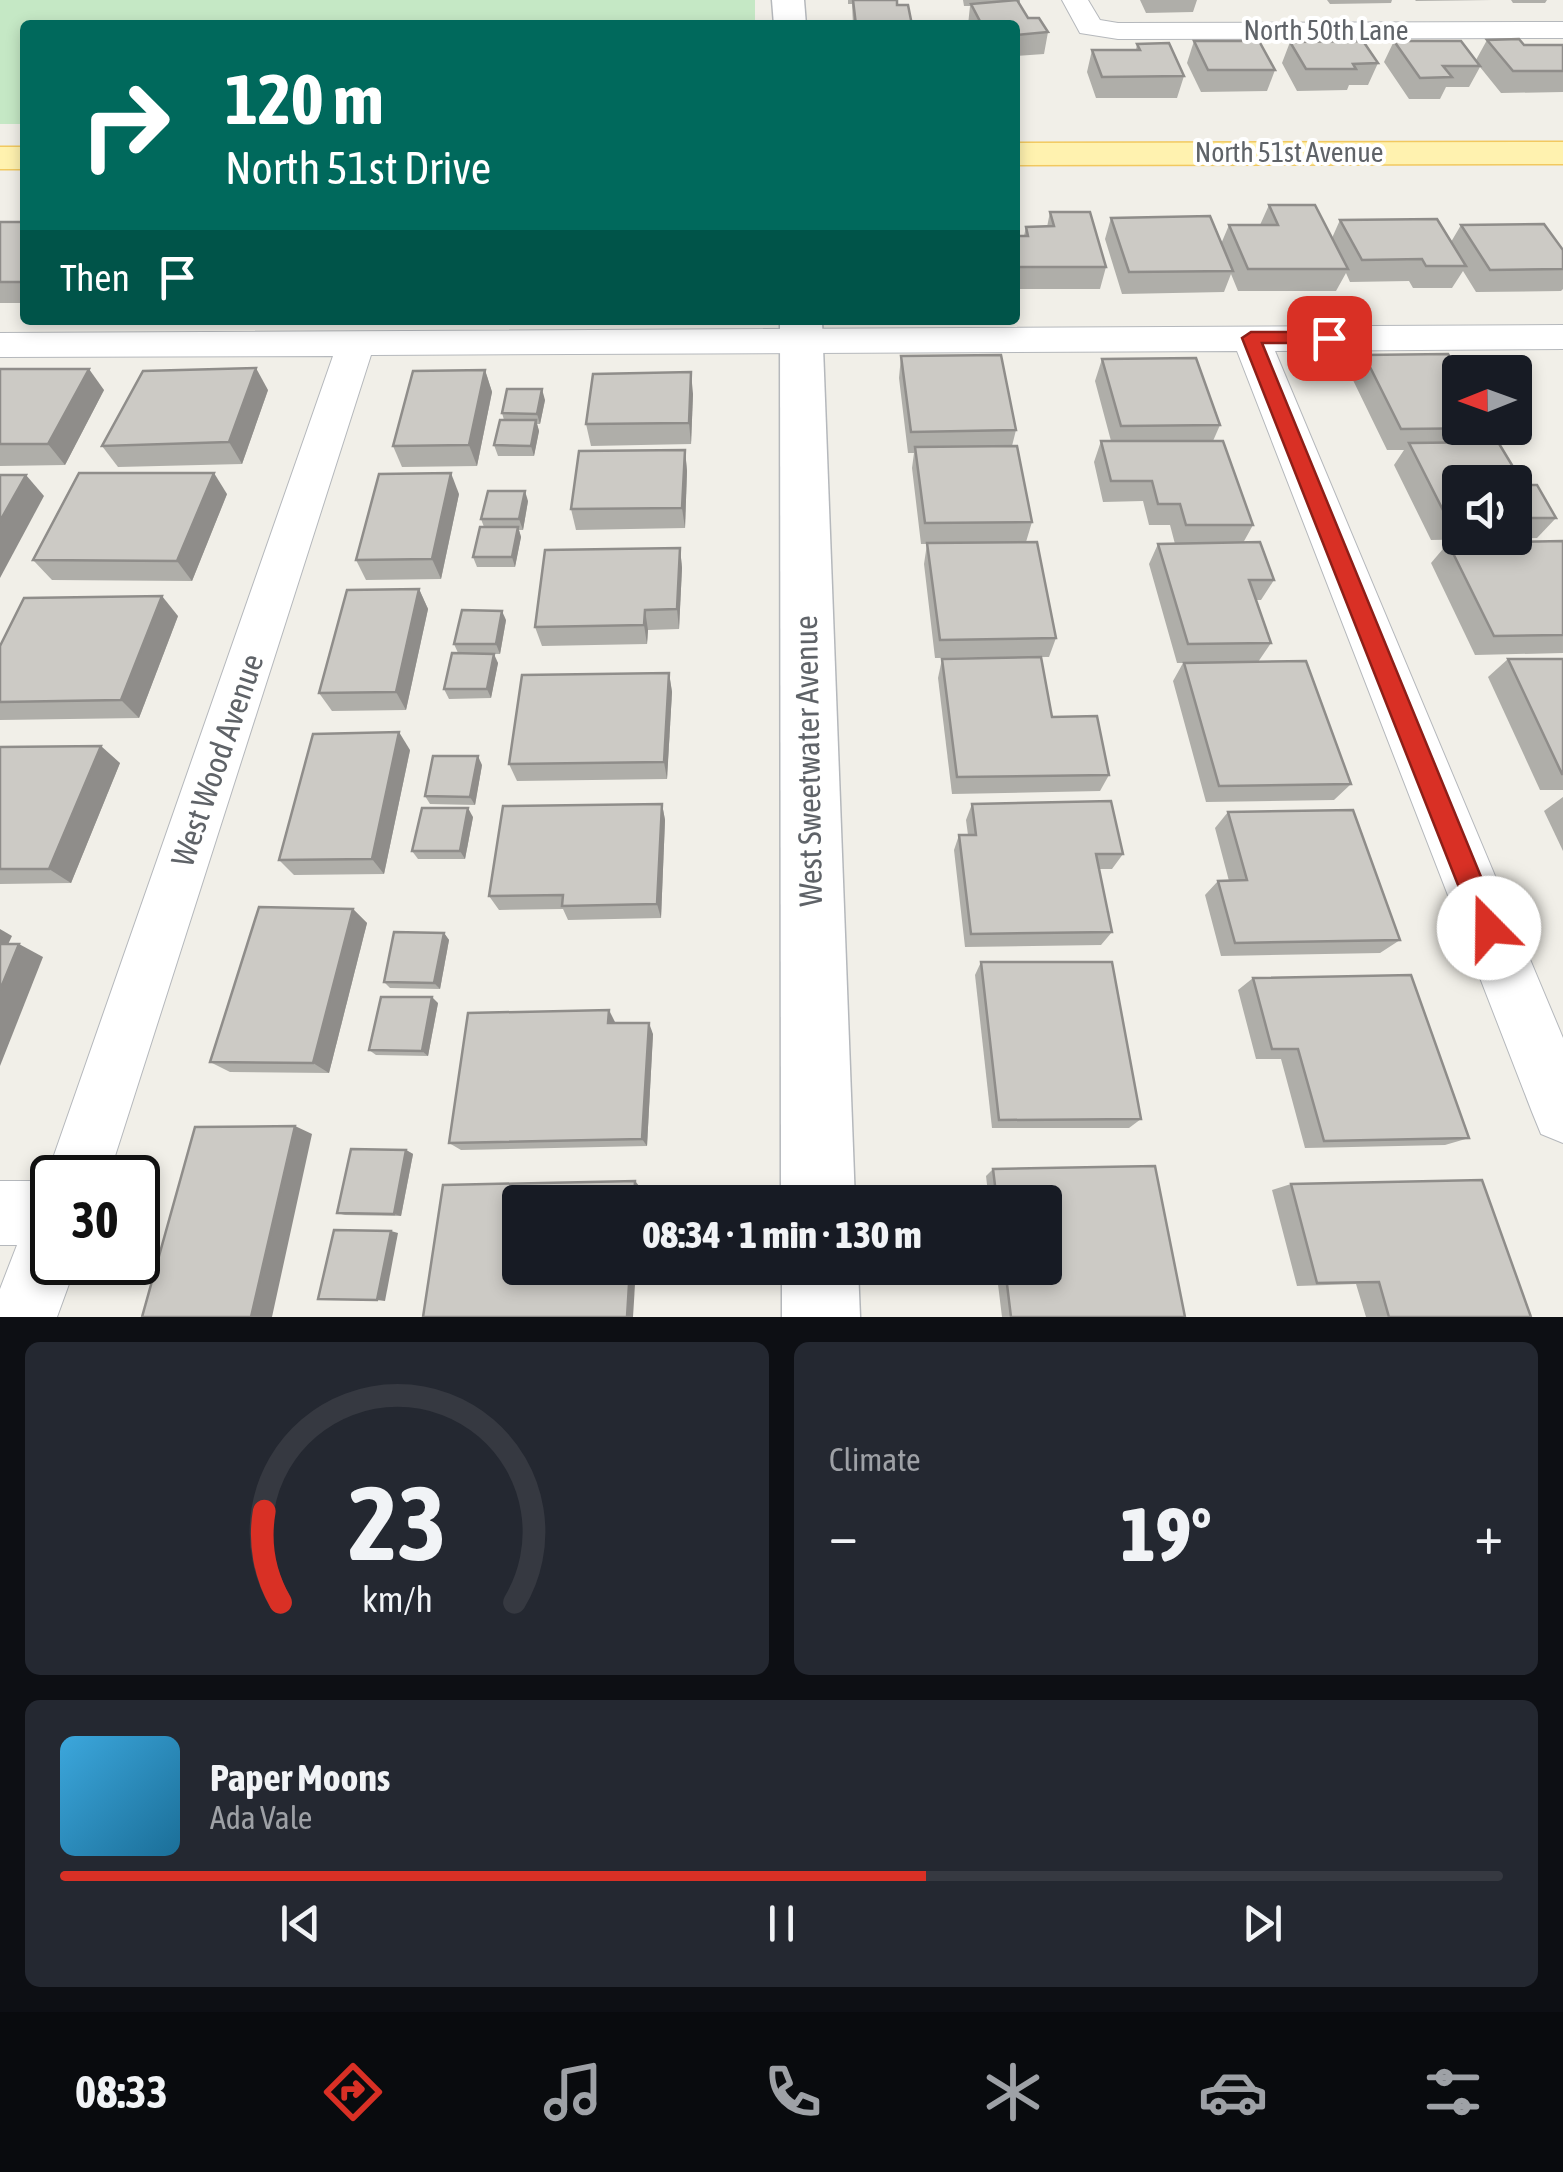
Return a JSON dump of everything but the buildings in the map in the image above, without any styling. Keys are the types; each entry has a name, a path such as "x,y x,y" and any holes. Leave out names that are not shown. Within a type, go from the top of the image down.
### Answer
{"main road":[{"name":"North 51st Avenue","path":"1020,154 1563,153"}],"street":[{"name":"North 50th Lane","path":"1075,0 1090,27 1118,31 1563,30"},
{"path":"0,345 357,342 801,330 1251,338 1563,337"},
{"name":"West Sweetwater Avenue","path":"801,330 818,1185"},
{"path":"1251,338 1563,1112"},
{"name":"West Wood Avenue","path":"84,1155 357,342"},
{"path":"0,1213 30,1212"},
{"path":"23,1317 35,1285"},
{"path":"820,1285 821,1317"}],"green space":[{"path":"0,0 755,0 755,20 20,20 20,124 0,124"}],"route":[{"path":"1329,338 1251,338 1489,928"}]}
